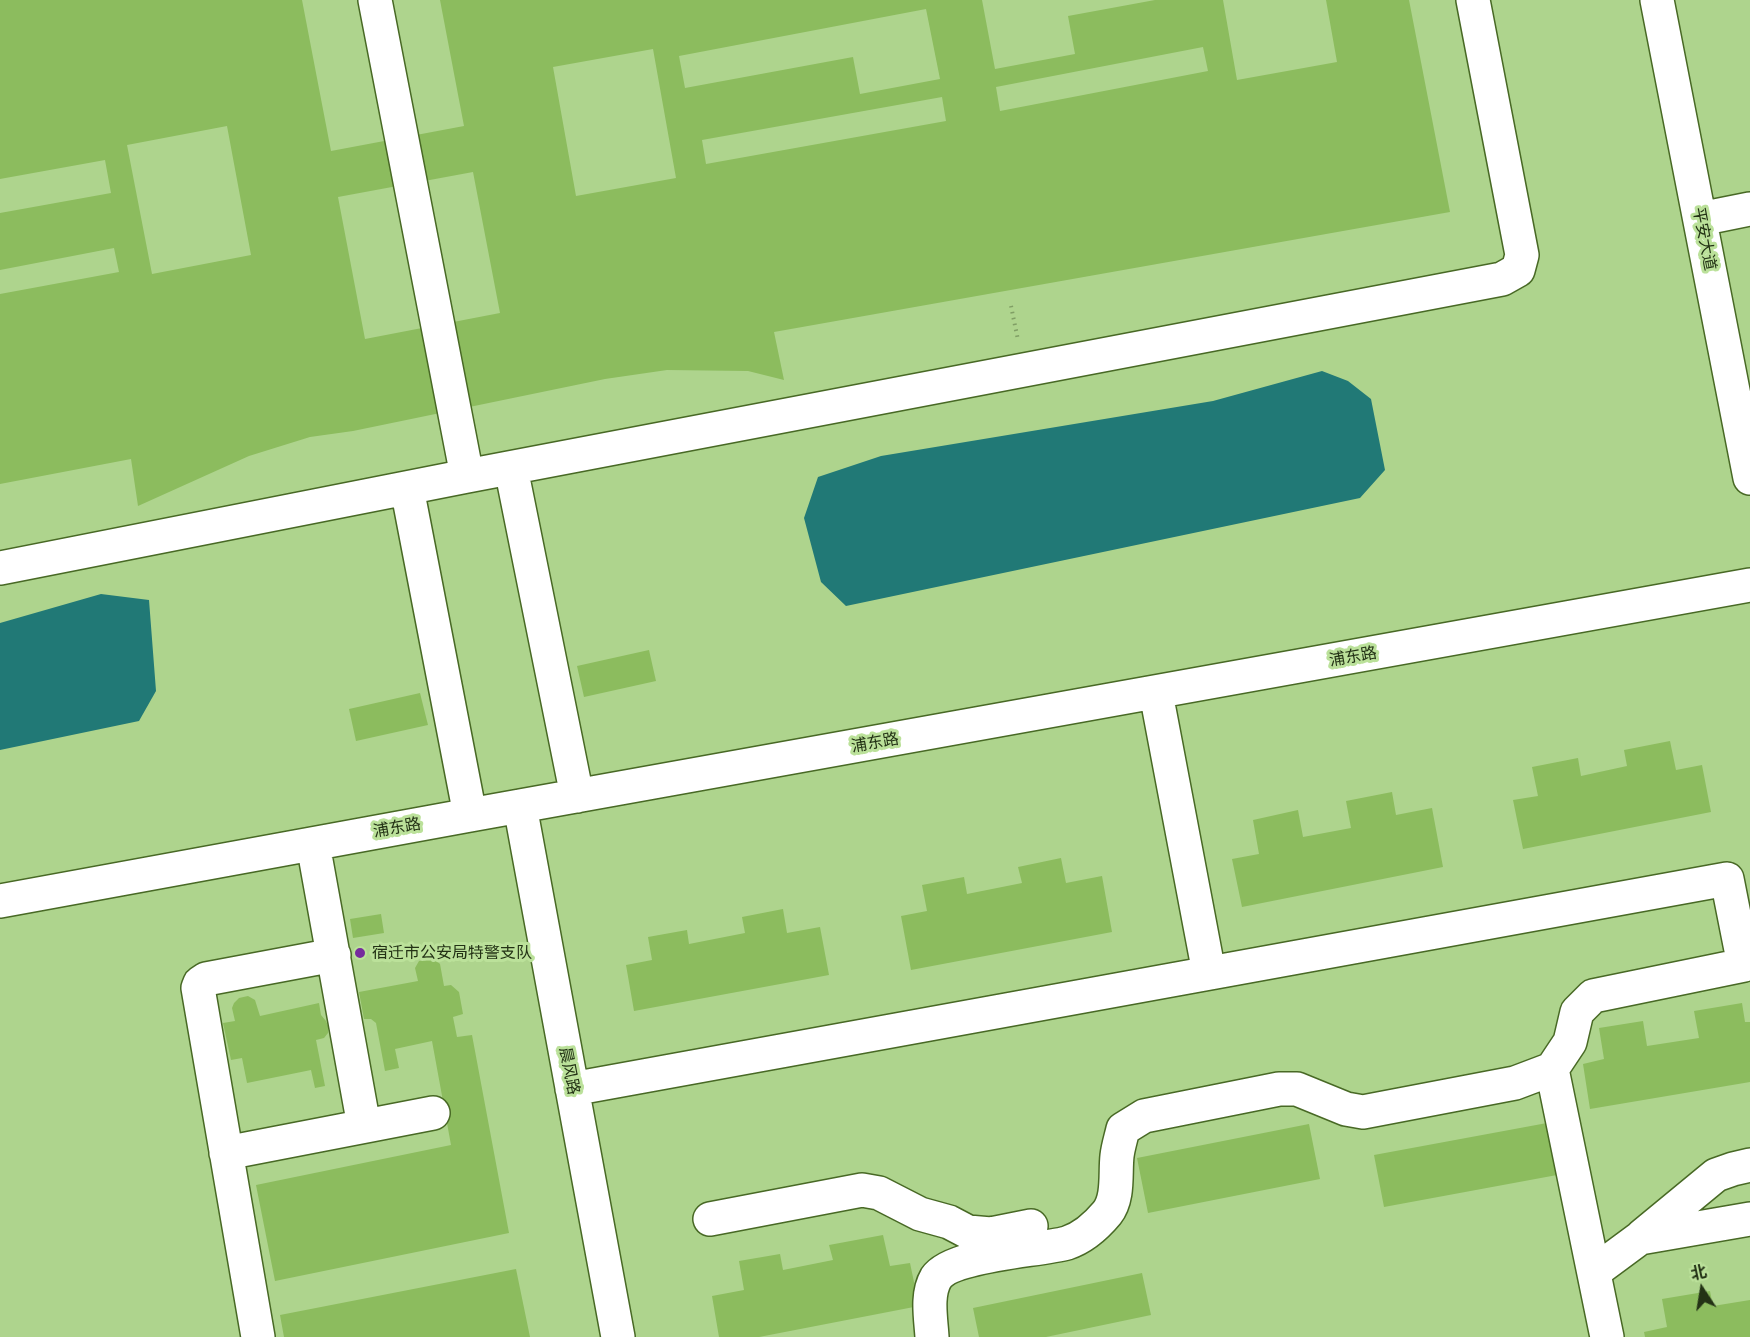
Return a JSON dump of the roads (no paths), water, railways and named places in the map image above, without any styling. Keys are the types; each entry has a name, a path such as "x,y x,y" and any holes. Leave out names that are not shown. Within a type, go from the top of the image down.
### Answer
{"street":[{"path":"375,0 467,476"},
{"path":"0,568 467,476 1502,279 1518,270 1522,255 1473,0"},
{"name":"平安大道","path":"1657,0 1750,478"},
{"path":"1700,219 1750,209"},
{"path":"511,468 577,796"},
{"path":"407,488 470,815"},
{"name":"浦东路","path":"0,901 1750,585"},
{"path":"1156,693 1209,973"},
{"name":"晨风路","path":"520,806 618,1337"},
{"path":"314,844 364,1126"},
{"path":"572,1089 1728,879 1744,965 1593,996 1577,1012 1570,1042 1552,1069 1515,1083 1363,1112 1346,1110 1297,1089 1279,1089 1144,1116 1123,1129 1117,1154 1116,1187 1108,1212 1089,1231 1068,1243 979,1258 951,1266 937,1278 930,1296 932,1337"},
{"path":"258,1337 198,991 200,983 206,979 333,955"},
{"path":"1552,1069 1607,1337"},
{"path":"226,1153 433,1113"},
{"path":"1594,1272 1640,1238 1716,1175 1750,1165"},
{"path":"710,1219 862,1190 879,1193 920,1214 949,1222 968,1232 991,1234 1108,1212"},
{"path":"1640,1238 1750,1219"}],"water":[{"path":"1322,371 1348,381 1371,399 1385,470 1360,498 846,606 821,582 804,518 818,477 881,456 1213,401"},
{"path":"101,594 149,600 156,691 139,721 0,750 0,623"}],"place":[{"name":"宿迁市公安局特警支队","path":"360,953"}]}
